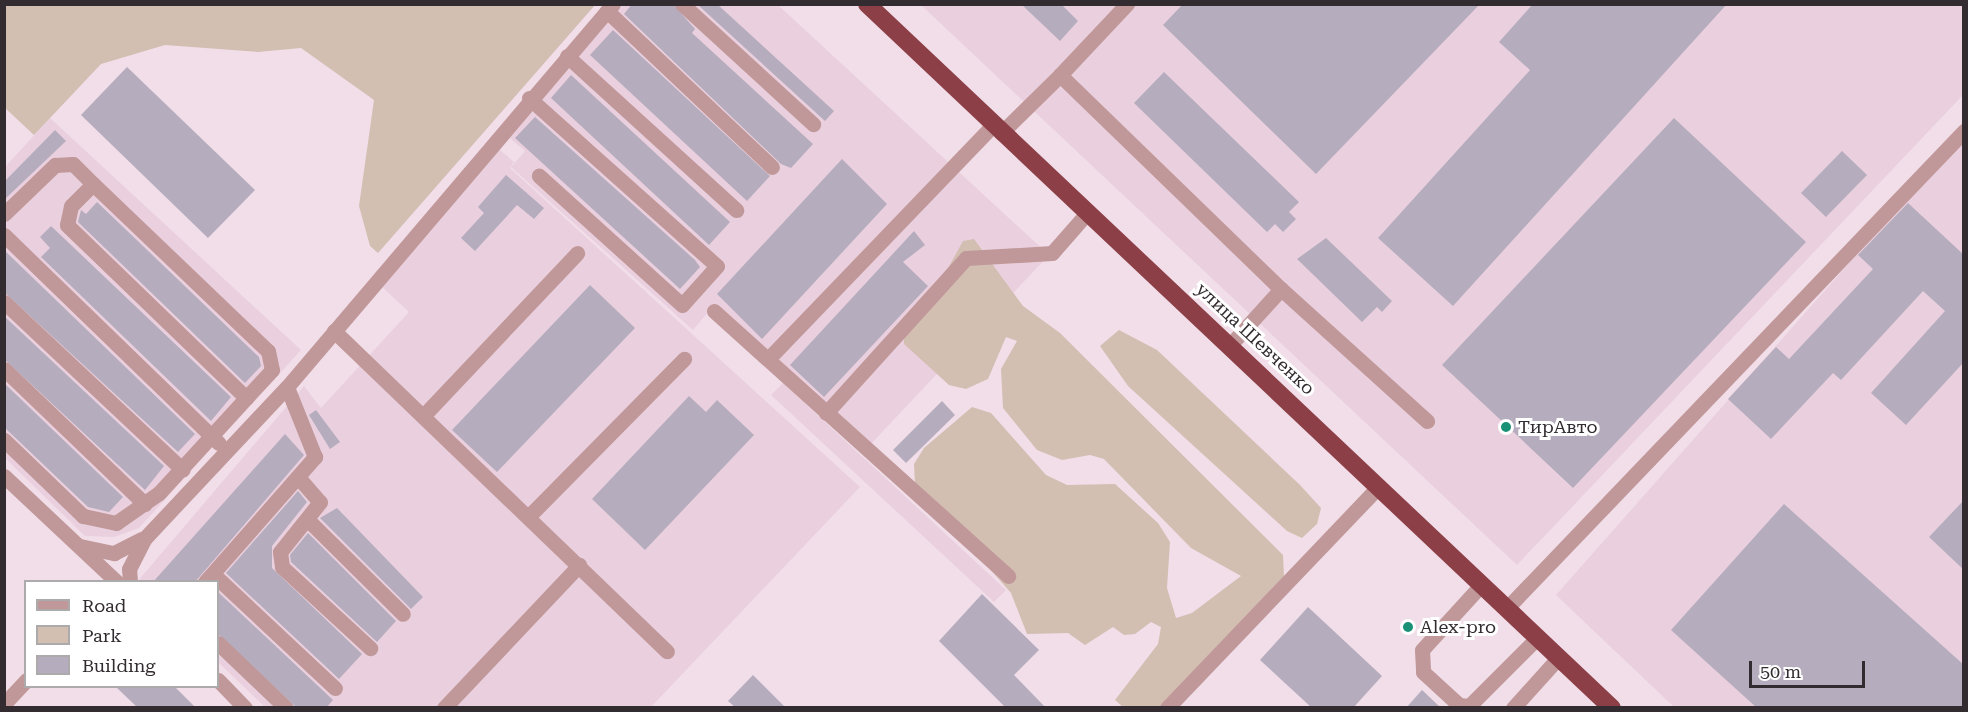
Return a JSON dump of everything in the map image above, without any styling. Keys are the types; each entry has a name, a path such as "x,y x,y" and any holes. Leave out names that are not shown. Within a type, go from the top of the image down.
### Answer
{"highway":[{"name":"улица Шевченко","path":"867,4 1087,213 1232,343 1612,708"}],"street":[{"path":"682,4 813,124"},
{"path":"768,359 997,129 1059,75 1127,4"},
{"path":"120,580 129,569 145,538 287,387 529,98 610,8 772,167"},
{"path":"567,56 736,210"},
{"path":"1059,75 1281,289 1427,421"},
{"path":"529,98 717,266 682,305 539,176"},
{"path":"1507,608 1964,131"},
{"path":"4,214 54,165 74,164 268,351 272,370 183,470 145,504 116,523 83,516 4,440"},
{"path":"93,184 71,206 67,225 246,398"},
{"path":"826,413 966,258 1052,253 1087,213"},
{"path":"4,235 228,452"},
{"path":"424,415 577,253"},
{"path":"1232,343 1281,289"},
{"path":"4,302 183,470"},
{"path":"714,311 1008,576"},
{"path":"334,331 667,651"},
{"path":"529,516 684,359"},
{"path":"4,369 145,504"},
{"path":"209,578 315,457 287,387"},
{"path":"4,476 118,580"},
{"path":"298,477 320,502 309,521 280,552 282,567 370,648"},
{"path":"1167,708 1379,486"},
{"path":"309,521 403,614"},
{"path":"76,544 114,553 145,538"},
{"path":"444,708 579,565"},
{"path":"1482,584 1422,650 1423,672 1459,705 1468,706 1538,637"},
{"path":"219,587 335,688"},
{"path":"219,644 286,708"},
{"path":"1513,708 1559,657"},
{"path":"219,681 245,708"},
{"path":"4,704 24,682"}],"shaded area":[{"path":"623,5 778,5 1049,255 869,446 714,305 693,330 511,167 525,151 507,136"},
{"path":"921,5 1963,5 1963,95 1517,565"},
{"path":"50,118 301,350 139,528 114,537 85,536 5,458 4,168"},
{"path":"1963,134 1963,707 1674,707 1556,595"},
{"path":"499,149 514,162 510,168 860,487 651,707 265,707 219,663 219,580 139,580 304,386 321,408 409,312 381,286"},
{"path":"783,383 1006,590 994,602 771,395"}],"green space":[{"path":"5,4 595,5 378,253 370,246 359,206 374,100 301,48 258,52 165,45 101,64 34,135 5,108"},
{"path":"974,239 1023,306 1060,333 1283,555 1284,577 1161,707 1123,707 1115,700 1158,644 1161,627 1151,622 1135,634 1124,635 1113,627 1085,645 1068,633 1027,634 1011,593 915,484 914,464 924,448 972,407 991,413 1046,475 1067,485 1115,484 1158,523 1170,542 1167,588 1176,618 1192,613 1241,576 1191,548 1104,459 1090,455 1062,460 1037,450 1003,408 1001,369 1017,341 1006,337 988,379 966,389 949,385 904,344 903,318 947,270 963,241"},
{"path":"1119,330 1157,350 1300,485 1321,508 1317,524 1302,538 1287,531 1128,386 1100,346"}],"building":[{"path":"632,4 673,4 695,29 692,33 813,144 791,168 781,164 624,14"},
{"path":"697,4 717,4 834,111 825,121"},
{"path":"1021,4 1061,4 1078,21 1060,41"},
{"path":"1183,4 1480,4 1316,174 1163,25"},
{"path":"1533,4 1727,4 1453,306 1378,238 1530,70 1499,42"},
{"path":"613,30 770,176 747,201 590,55"},
{"path":"127,67 255,190 208,238 81,115"},
{"path":"1164,72 1299,202 1289,212 1296,219 1283,232 1275,224 1267,232 1134,103"},
{"path":"571,75 730,222 709,245 551,98"},
{"path":"535,117 695,260 700,267 680,289 515,138"},
{"path":"1674,118 1806,242 1573,488 1442,365"},
{"path":"55,130 66,141 4,200 4,182"},
{"path":"1842,151 1867,175 1826,217 1801,193"},
{"path":"842,159 887,204 762,339 717,294"},
{"path":"506,175 544,208 534,219 517,205 475,251 461,238 484,213 478,207"},
{"path":"97,202 259,357 261,366 245,383 78,222 81,210 86,214"},
{"path":"1908,203 1964,255 1964,362 1906,425 1871,393 1945,311 1923,291 1841,380 1833,373 1771,439 1728,399 1776,347 1789,359 1873,269 1858,255"},
{"path":"51,226 231,397 211,421 41,257 50,248 40,237"},
{"path":"914,231 925,245 903,262 928,286 824,397 790,365"},
{"path":"1326,238 1392,301 1382,312 1377,307 1362,322 1297,259"},
{"path":"4,250 195,434 178,452 4,292"},
{"path":"590,285 635,328 497,472 452,430"},
{"path":"4,316 164,466 145,490 4,359"},
{"path":"4,383 123,497 109,512 88,507 4,427"},
{"path":"689,396 706,412 717,400 754,435 645,550 592,499"},
{"path":"942,401 955,415 906,463 893,450"},
{"path":"316,410 340,442 330,449 309,415"},
{"path":"285,434 304,455 197,580 155,580"},
{"path":"298,491 307,502 272,546 272,568 362,654 339,679 226,573"},
{"path":"1964,500 1964,570 1929,537"},
{"path":"1784,504 1964,665 1964,708 1757,708 1671,630"},
{"path":"337,508 423,597 411,609 320,518"},
{"path":"308,533 396,621 377,642 291,562 290,555"},
{"path":"219,593 333,700 326,708 297,708 219,635"},
{"path":"982,594 1039,650 1014,675 1046,708 1006,708 939,641"},
{"path":"1308,607 1382,676 1353,708 1312,708 1260,660"},
{"path":"753,675 786,708 736,708 728,701"},
{"path":"117,688 176,688 196,708 138,708"},
{"path":"1422,690 1441,708 1406,708"}],"place":[{"name":"ТирАвто","path":"1506,427"},
{"name":"Alex-pro","path":"1408,627"}]}
